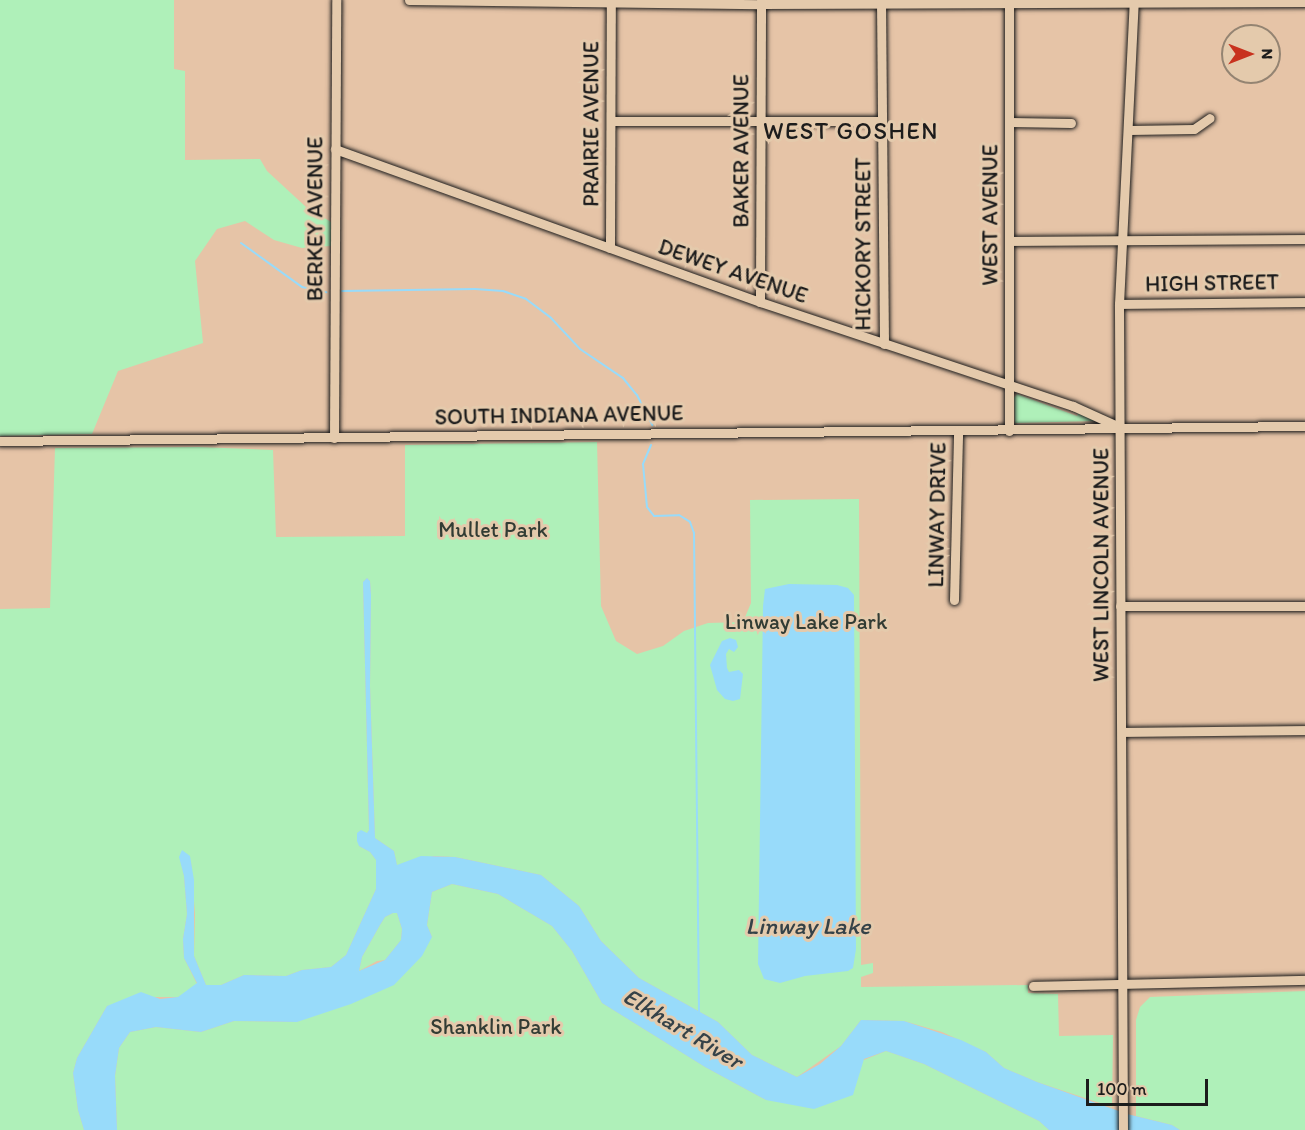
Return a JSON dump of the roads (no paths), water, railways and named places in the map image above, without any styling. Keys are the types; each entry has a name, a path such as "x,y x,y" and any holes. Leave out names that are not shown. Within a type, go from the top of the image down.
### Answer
{"street":[{"name":"BERKEY AVENUE","path":"334,438 336,0"},
{"path":"409,0 1305,2"},
{"name":"HICKORY STREET","path":"881,1 884,344"},
{"name":"WEST AVENUE","path":"1009,1 1009,431"},
{"name":"WEST LINCOLN AVENUE","path":"1123,1130 1119,304 1120,241 1129,129 1134,1"},
{"name":"PRAIRIE AVENUE","path":"610,248 611,2"},
{"name":"BAKER AVENUE","path":"760,302 761,2"},
{"path":"1129,129 1194,129 1210,118"},
{"path":"611,121 882,121"},
{"path":"1010,122 1071,123"},
{"name":"DEWEY AVENUE","path":"335,149 760,302 1073,406 1119,428"},
{"path":"1009,241 1305,239"},
{"name":"HIGH STREET","path":"1119,304 1305,302"},
{"name":"SOUTH INDIANA AVENUE","path":"0,441 1305,426"},
{"name":"LINWAY DRIVE","path":"954,600 958,431"},
{"path":"1120,606 1305,606"},
{"path":"1122,732 1305,730"},
{"path":"1033,986 1305,980"}],"water":[{"name":"Elkhart River","path":"367,578 370,581 371,595 370,686 375,838 394,851 397,865 421,856 455,857 541,875 579,906 601,941 639,978 718,1022 752,1055 797,1077 820,1064 841,1046 861,1020 904,1021 961,1040 986,1052 1004,1068 1037,1082 1127,1114 1172,1125 1180,1130 1049,1130 1039,1121 924,1064 886,1051 864,1059 853,1095 814,1109 766,1100 705,1067 602,1003 572,951 552,926 498,894 452,884 432,892 427,925 432,937 422,956 394,985 351,1004 297,1022 234,1021 201,1032 156,1027 130,1032 119,1048 115,1076 117,1130 84,1130 78,1110 73,1073 77,1058 107,1006 141,992 160,999 178,997 197,983 184,958 183,939 187,914 184,876 179,857 182,850 190,856 194,880 194,956 206,985 221,985 244,975 286,976 302,970 331,967 346,955 376,889 376,860 370,852 359,846 357,841 357,833 361,830 367,833 369,830 363,582","holes":["397,913 402,929 401,940 385,960 359,971 362,957 385,917"]},
{"name":"Linway Lake","path":"789,584 837,585 848,588 854,595 856,949 853,968 848,971 805,976 780,983 764,979 758,964 763,606 765,589"},
{"path":"730,638 736,640 738,647 734,652 729,649 726,654 727,668 729,672 739,670 743,674 740,699 733,701 725,699 717,690 710,665 722,641"}],"waterway":[{"path":"241,243 302,287 326,292"},
{"path":"342,291 475,289 503,291 526,299 551,318 580,349 623,378 637,395 652,425"},
{"name":"Elkhart River","path":"651,445 643,464 647,507 654,516 679,515 690,522 694,533 699,1013"}],"district":[{"name":"WEST GOSHEN","path":"851,131"}],"park label":[{"name":"Mullet Park","path":"493,530"},
{"name":"Linway Lake Park","path":"806,622"},
{"name":"Shanklin Park","path":"496,1027"}]}
